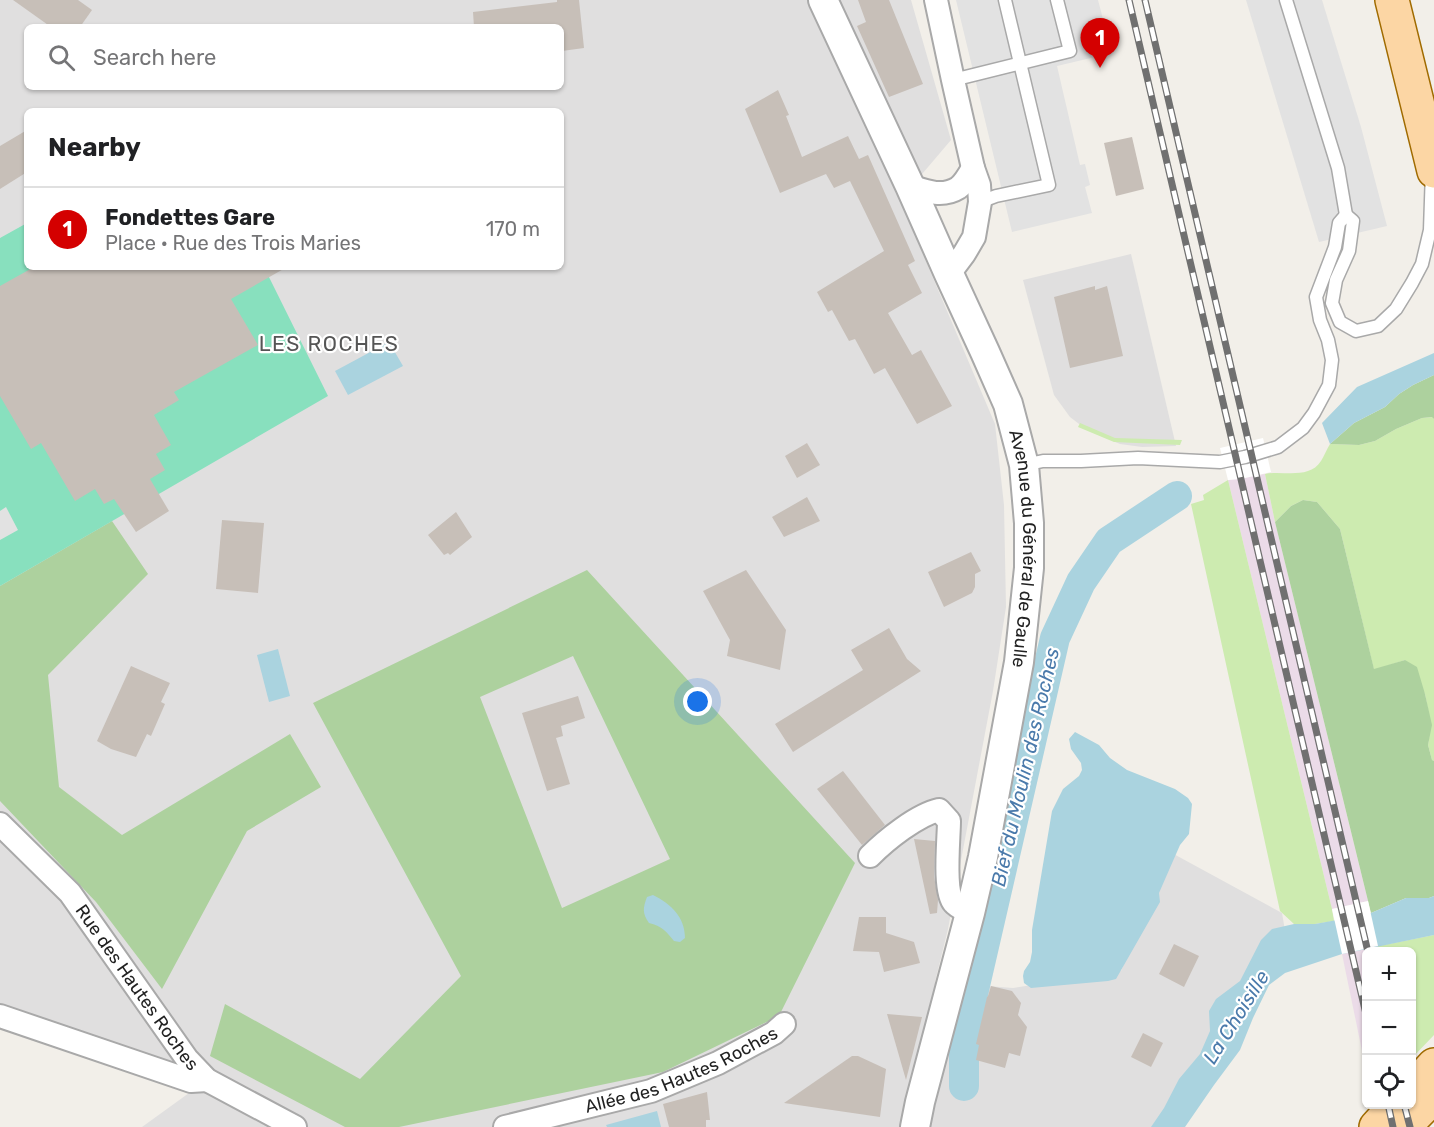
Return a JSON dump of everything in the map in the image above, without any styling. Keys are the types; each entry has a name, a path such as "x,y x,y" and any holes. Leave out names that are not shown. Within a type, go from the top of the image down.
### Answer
{"main road":[{"path":"1392,0 1433,167"},
{"path":"1412,0 1434,91"},
{"path":"1416,1085 1434,1065"},
{"path":"1404,1127 1434,1096"},
{"path":"1376,1127 1392,1109"}],"street":[{"name":"Avenue du Général de Gaulle","path":"823,0 1008,404 1024,465 1029,523 1029,568 1019,662 970,913 915,1127"},
{"path":"936,0 952,80 979,186 980,202 974,237 949,274"},
{"path":"910,186 935,194 951,191 959,187 973,168"},
{"path":"870,856 881,845 927,813 939,810 949,821 948,890 954,904 970,913"},
{"name":"Rue des Hautes Roches","path":"0,824 70,893 187,1059 207,1080 295,1127"},
{"path":"0,1016 191,1081 207,1080"},
{"name":"Allée des Hautes Roches","path":"505,1127 651,1090 718,1063 774,1033 784,1024"}],"lane":[{"path":"980,202 996,196 1049,185 1005,0"},
{"path":"952,80 1070,51 1057,0"},
{"path":"1286,0 1338,168 1346,215 1353,221 1349,251 1336,280 1332,303 1340,322 1356,331 1378,326 1396,309 1422,264 1430,230 1433,167"},
{"path":"1024,465 1042,461 1138,458 1220,462 1278,447 1296,434 1314,413 1329,385 1332,360 1316,297 1335,247 1339,223 1346,215"}],"shaded area":[{"path":"0,0 911,0 951,140 900,200 995,424 1004,505 1006,607 993,691 948,929 935,982 1013,988 1121,971 1170,852 1282,913 1288,948 1169,1127 142,1127 207,1080 0,1012"},
{"path":"956,0 1098,0 1112,53 1057,66 1080,165 1085,164 1090,185 1085,187 1092,213 1012,232"},
{"path":"1246,0 1322,0 1361,127 1387,226 1319,242"},
{"path":"1131,254 1176,446 1142,447 1120,444 1087,430 1070,417 1054,395 1023,280"},
{"path":"1265,474 1368,901 1332,909 1228,480"},
{"path":"6,507 18,530 0,540 0,511"},
{"path":"1362,950 1362,1051 1342,954"}],"green space":[{"path":"24,225 24,270 265,270 328,396 0,586 0,238"},
{"path":"1434,375 1434,419 1432,417 1422,418 1375,441 1359,445 1330,444 1354,423 1385,407 1413,385"},
{"path":"1433,417 1434,761 1428,745 1431,725 1425,694 1405,660 1374,670 1340,529 1317,502 1303,500 1291,506 1275,522 1265,474 1310,470 1321,461 1330,444 1359,445 1375,441 1422,418"},
{"path":"1080,423 1115,438 1182,440 1180,445 1114,442 1078,427"},
{"path":"1228,480 1334,921 1294,924 1280,911 1191,504 1204,500 1203,495"},
{"path":"1303,500 1317,502 1340,529 1374,669 1405,660 1417,667 1432,725 1428,745 1434,761 1434,896 1406,898 1371,913 1275,522 1291,506"},
{"path":"112,521 148,574 48,675 59,787 122,835 290,734 321,787 247,831 162,989 96,902 0,801 0,586"},
{"path":"587,570 855,863 779,1016 663,1072 399,1127 345,1127 210,1056 225,1004 360,1079 461,976 313,703","holes":["573,656 670,859 562,908 480,697"]},
{"path":"1434,935 1434,1035 1416,1054 1416,947 1378,946"}],"water":[{"path":"389,342 403,366 348,395 335,371"},
{"path":"1434,353 1434,375 1399,394 1385,407 1354,423 1330,444 1322,423 1357,387"},
{"path":"278,649 290,696 269,702 257,655"},
{"path":"1075,732 1099,745 1110,758 1127,770 1175,789 1188,798 1192,804 1189,834 1180,845 1159,893 1160,902 1116,979 1031,988 1024,983 1023,976 1032,952 1032,930 1052,811 1063,789 1079,776 1082,770 1081,763 1071,749 1069,739"},
{"path":"653,895 671,907 680,918 685,938 680,942 674,941 663,929 649,923 644,910 647,897"},
{"name":"La Choisille","path":"1434,896 1434,935 1376,947 1362,947 1362,950 1285,973 1269,985 1240,1050 1185,1127 1151,1127 1179,1079 1200,1054 1210,1031 1209,1011 1216,999 1240,981 1261,940 1272,929 1294,924 1315,924 1371,913 1406,898"},
{"path":"657,1111 661,1127 607,1127 606,1125"}],"pier":[{"path":"1263,438 1271,472 1228,480 1220,448"},
{"path":"1368,901 1378,946 1362,947 1362,950 1342,954 1332,909"}],"building":[{"path":"13,0 78,0 92,10 82,24 47,24"},
{"path":"557,0 579,0 584,48 564,51 564,24 474,24 473,12 557,2"},
{"path":"858,0 889,0 923,84 889,97 857,26 866,22"},
{"path":"778,90 789,115 786,116 802,157 848,136 859,159 868,155 915,261 908,265 922,293 888,313 912,355 921,350 952,406 917,424 885,368 874,374 855,339 849,341 832,310 828,312 817,292 884,251 850,181 834,188 826,174 780,193 745,109"},
{"path":"24,132 24,174 0,189 0,146"},
{"path":"1132,137 1144,189 1116,196 1104,143"},
{"path":"29,270 282,270 231,299 258,345 174,392 179,400 154,415 171,445 156,454 165,470 150,479 169,511 136,532 114,499 104,504 95,489 75,501 41,443 31,449 0,396 0,286"},
{"path":"1095,286 1095,290 1107,286 1123,356 1070,368 1054,297"},
{"path":"807,443 820,465 797,478 785,456"},
{"path":"807,497 820,521 784,537 772,517"},
{"path":"456,512 472,537 450,555 448,553 444,555 428,535"},
{"path":"222,520 264,523 258,593 216,589"},
{"path":"971,552 981,571 975,574 975,587 972,593 944,607 928,572"},
{"path":"746,570 786,630 780,670 727,656 730,640 703,591"},
{"path":"889,628 907,659 921,671 793,752 775,724 863,670 851,650"},
{"path":"131,666 170,683 161,702 165,704 151,736 147,734 136,757 111,749 97,741"},
{"path":"578,696 585,718 561,726 563,736 556,738 570,784 547,791 522,713"},
{"path":"843,771 885,825 862,845 817,789"},
{"path":"914,839 935,841 934,876 938,900 937,913 930,914"},
{"path":"859,917 886,917 886,933 914,942 920,963 884,972 879,952 853,951"},
{"path":"1174,944 1199,956 1184,987 1159,974"},
{"path":"991,986 1012,991 1021,1003 1018,1015 1027,1027 1020,1056 1009,1053 1005,1068 976,1060 979,1045 976,1044"},
{"path":"887,1014 922,1017 906,1080"},
{"path":"1143,1033 1163,1043 1151,1067 1131,1057"},
{"path":"852,1056 858,1056 886,1069 880,1117 784,1103"},
{"path":"707,1092 710,1120 706,1120 706,1127 669,1127 663,1104"}],"waterway":[{"name":"Bief du Moulin des Roches","path":"964,1086 964,1033 1055,638 1081,582 1109,541 1177,496"}],"railway":[{"path":"1129,0 1363,1001"},
{"path":"1145,0 1367,947"},
{"path":"1389,1109 1393,1127"},
{"path":"1405,1109 1410,1127"}],"place":[{"name":"Fondettes Gare","path":"1100,68"}],"district":[{"name":"LES ROCHES","path":"329,344"}]}
